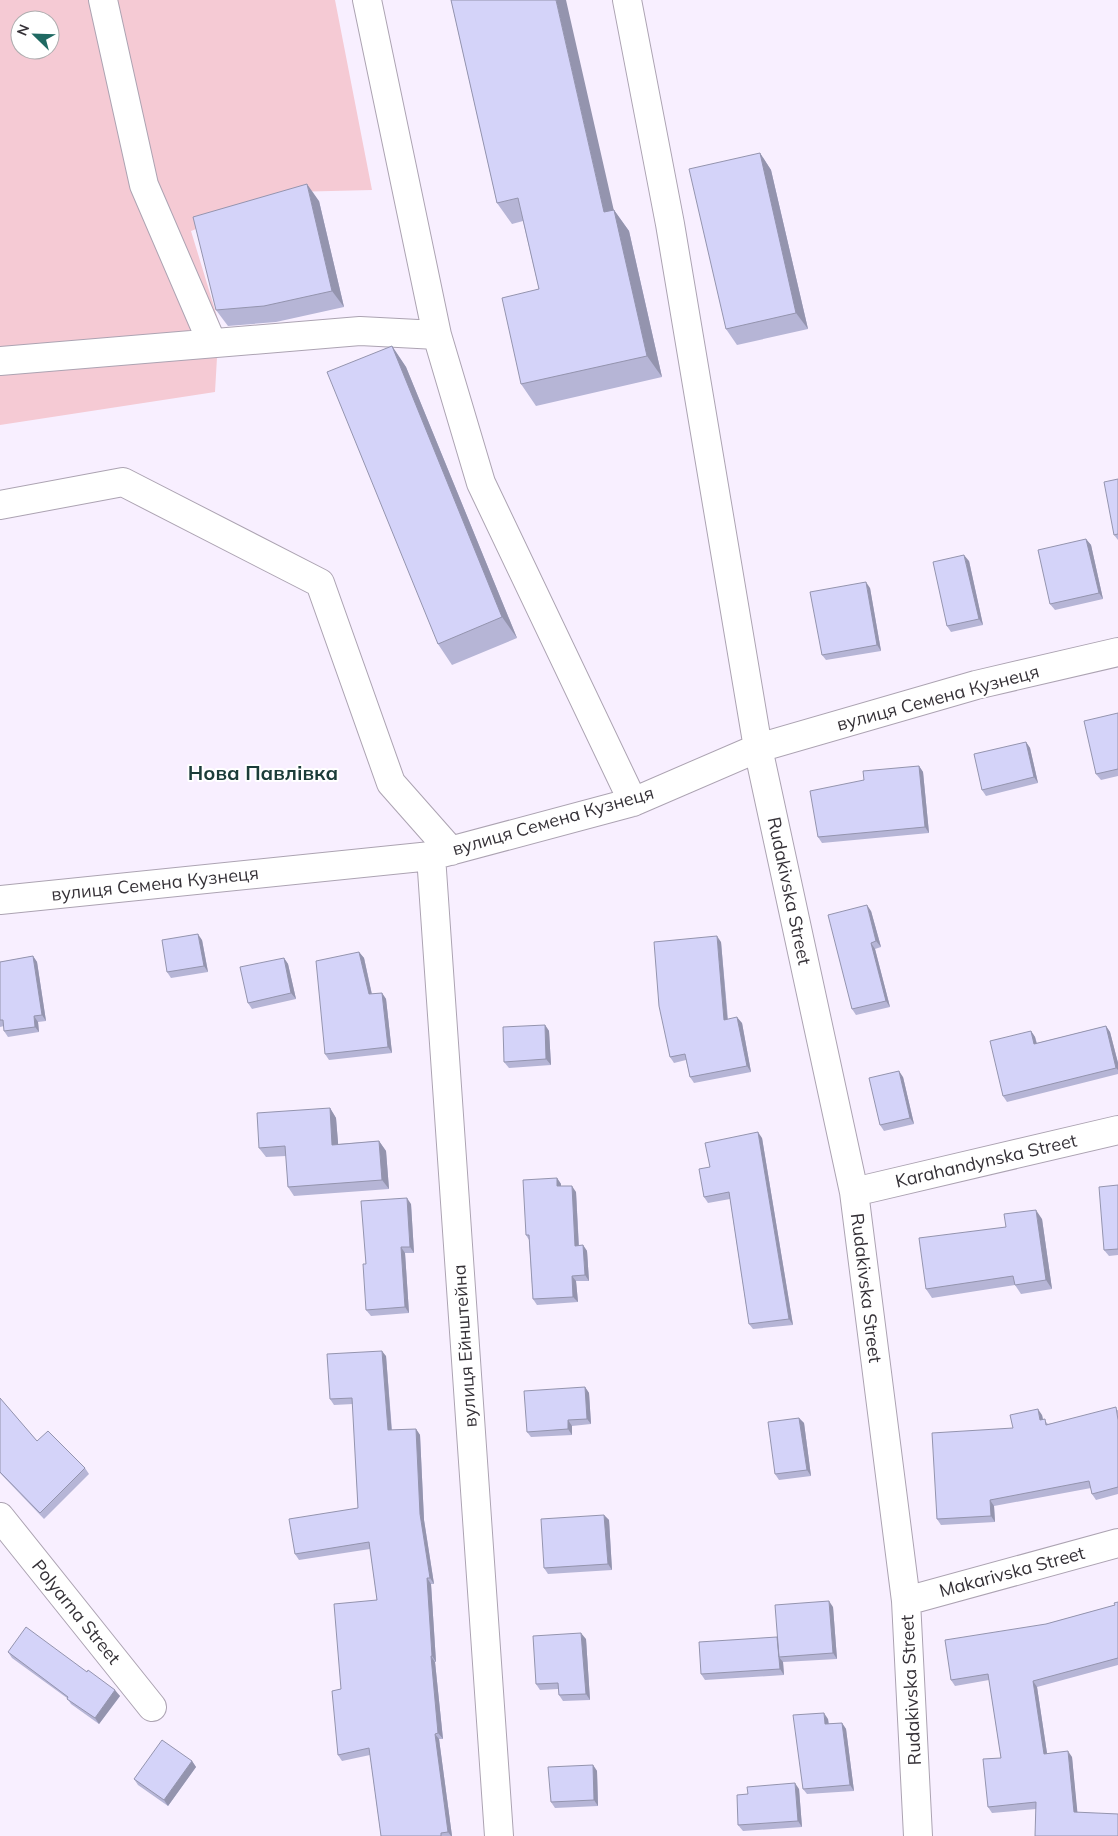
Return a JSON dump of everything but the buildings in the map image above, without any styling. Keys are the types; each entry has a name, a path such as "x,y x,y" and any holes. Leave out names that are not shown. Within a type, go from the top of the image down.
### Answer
{"street":[{"path":"103,0 144,185 212,344"},
{"path":"367,0 437,335 481,483 633,802"},
{"name":"Rudakivska Street","path":"627,0 672,234 758,748 854,1192 906,1601 918,1836"},
{"path":"0,361 360,331 437,335"},
{"path":"0,505 123,482 320,583 391,783 441,854"},
{"name":"вулиця Семена Кузнеця","path":"0,900 441,854 633,802 758,748 976,685 1118,652"},
{"name":"вулиця Ейнштейна","path":"441,854 499,1836"},
{"name":"Karahandynska Street","path":"854,1192 1118,1130"},
{"name":"Polyarna Street","path":"0,1517 152,1706"},
{"name":"Makarivska Street","path":"906,1601 1118,1543"}],"shaded area":[{"path":"0,0 335,0 372,190 290,192 191,231 219,323 215,392 0,425"}],"district":[{"name":"Нова Павлівка","path":"263,773"}]}
